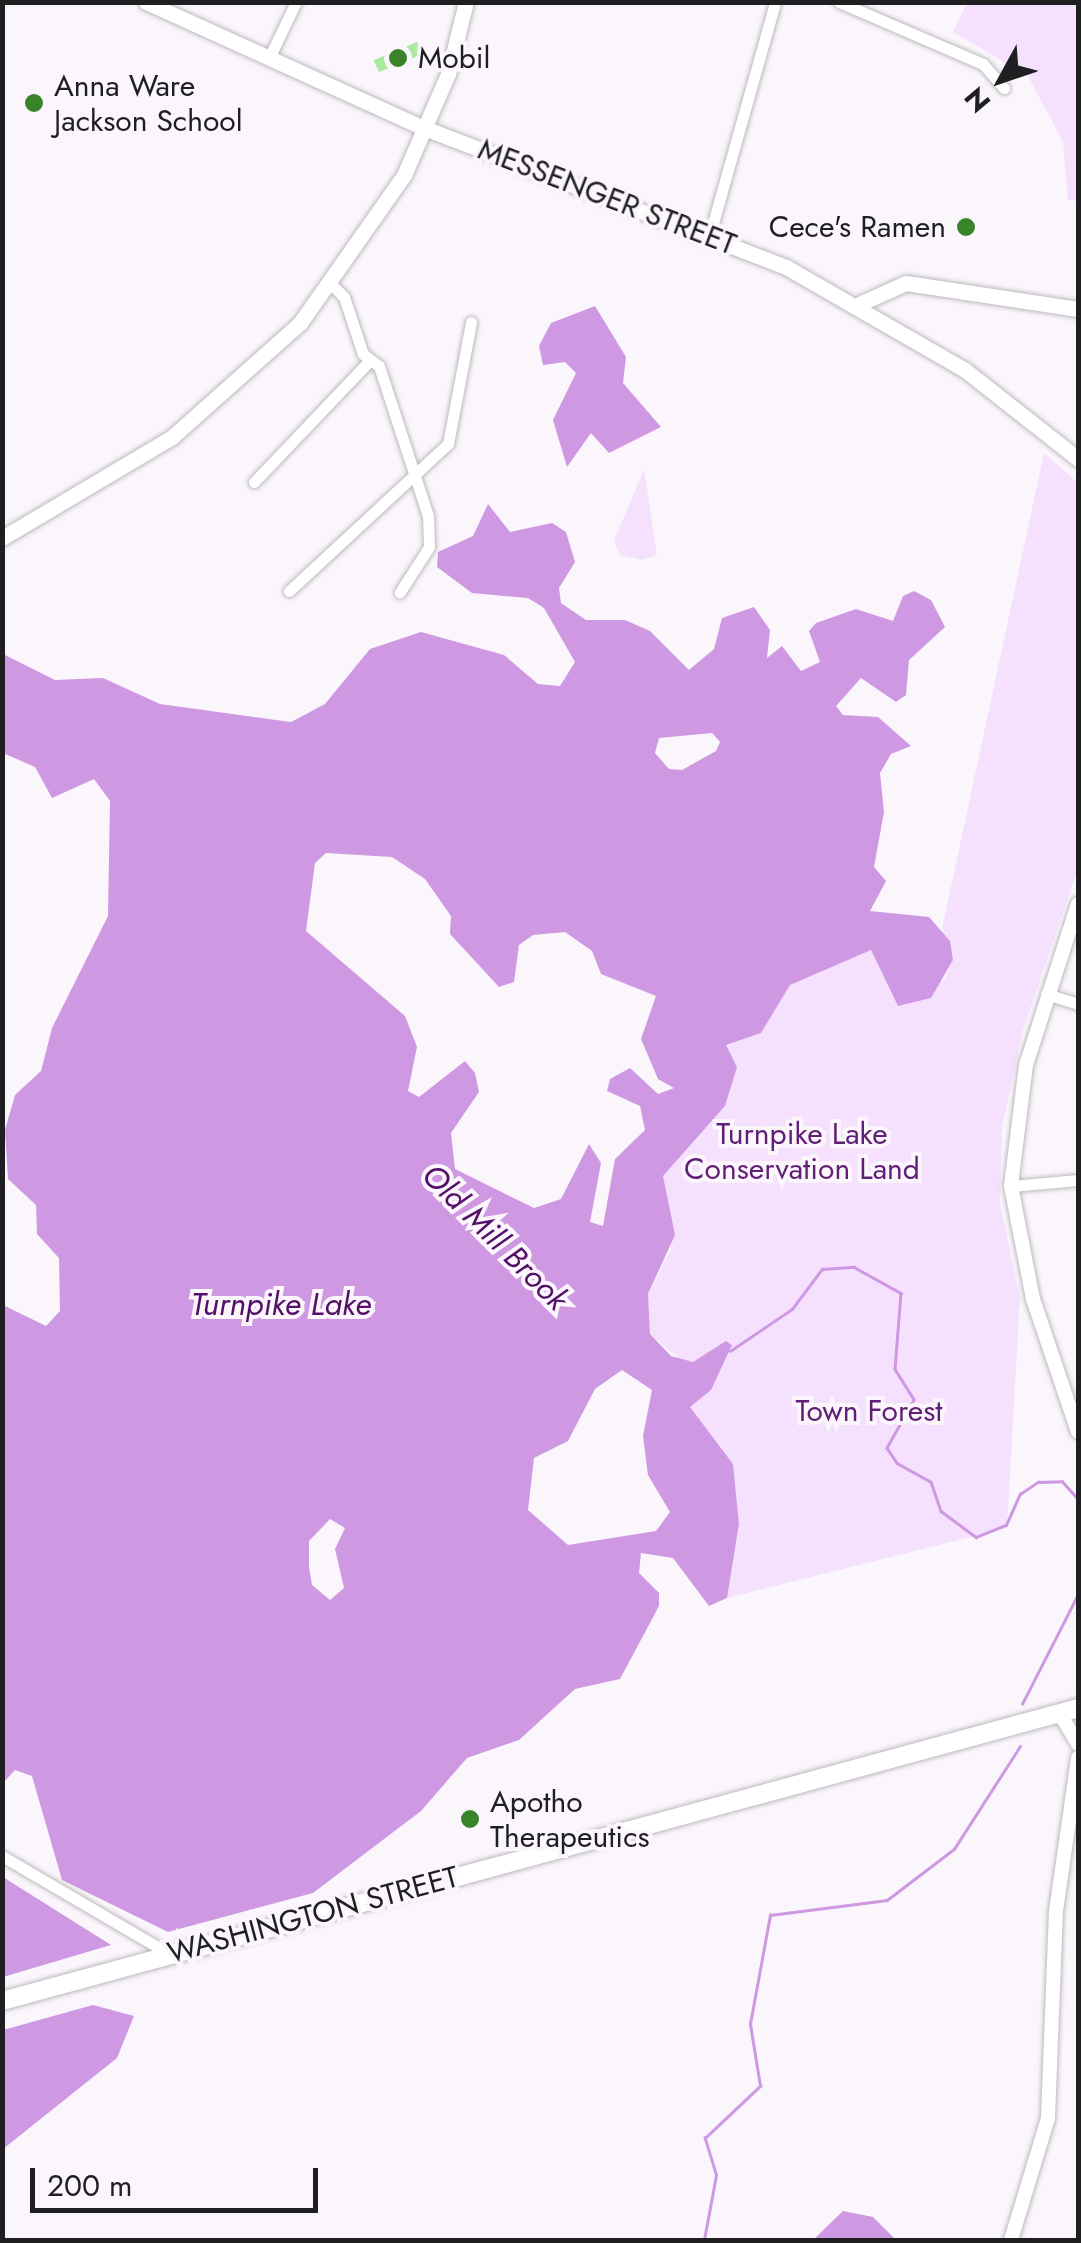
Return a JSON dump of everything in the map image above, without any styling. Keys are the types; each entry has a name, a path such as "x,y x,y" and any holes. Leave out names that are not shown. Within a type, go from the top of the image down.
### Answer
{"main road":[{"name":"MESSENGER STREET","path":"146,2 424,128 710,234 859,304 965,370 1078,459"},
{"path":"2,538 205,413 272,355 331,284 385,206 424,128 466,2"},
{"path":"859,304 906,282 1078,308"},
{"name":"WASHINGTON STREET","path":"2,2001 168,1953 782,1794 1028,1718 1078,1697"},
{"name":"WASHINGTON STREET","path":"1028,1718 1069,1711"}],"street":[{"path":"269,58 296,2"},
{"path":"710,234 776,2"},
{"path":"839,2 982,64 1004,88"},
{"path":"331,284 344,297 370,360 379,366 413,474 429,547 400,592"},
{"path":"289,590 448,444 470,322"},
{"path":"254,482 370,360"},
{"path":"1078,904 1046,994 1018,1103 1011,1186 1033,1299 1075,1409 1078,1432"},
{"path":"1046,994 1078,1004"},
{"path":"1011,1186 1078,1180"},
{"path":"1069,1711 1078,1744"},
{"path":"1011,2240 1048,2118 1056,1911 1078,1758"},
{"path":"2,1856 168,1953"}],"green space":[{"path":"967,3 1078,3 1078,201 1068,200 1063,142 1028,76 953,32"},
{"name":"Town Forest","path":"1044,453 1078,483 1078,868 1023,1030 1002,1128 1000,1204 1020,1297 1007,1528 727,1598 739,1524 733,1464 690,1407 711,1390 720,1345 698,1362 681,1360 650,1334 648,1295 671,1249 663,1176 725,1106 725,1045 761,1033 790,984 871,950 898,1006 945,979 953,960 942,929"},
{"path":"644,469 657,555 642,560 620,555 614,541"}],"water":[{"path":"595,306 626,357 623,383 661,427 609,453 591,433 567,467 553,420 576,373 565,362 543,365 539,346 551,323"},
{"name":"Turnpike Lake","path":"488,504 510,532 552,523 566,532 575,562 559,588 561,603 586,620 625,620 650,631 689,670 714,649 722,618 754,607 770,630 767,658 782,646 801,671 820,662 809,631 816,623 856,609 893,621 903,596 914,591 931,600 945,627 909,660 906,695 896,702 861,678 836,706 843,715 878,717 911,746 891,754 880,773 884,812 874,867 886,881 870,911 929,917 950,941 953,960 931,998 898,1006 871,950 790,985 761,1033 726,1045 737,1067 725,1106 663,1176 675,1235 648,1294 650,1334 671,1356 693,1362 726,1341 732,1345 711,1390 690,1407 733,1464 739,1524 727,1598 709,1606 673,1558 641,1553 639,1573 659,1593 659,1606 620,1679 575,1689 519,1740 467,1758 421,1811 313,1893 168,1932 62,1880 32,1776 15,1770 3,1783 3,1305 46,1326 60,1311 59,1258 37,1234 36,1205 8,1179 5,1130 15,1095 41,1071 52,1028 108,916 110,801 94,779 52,798 35,767 3,753 3,654 55,680 103,678 160,704 291,722 325,704 370,649 421,632 504,655 538,684 560,686 575,662 544,608 528,598 472,593 437,567 438,552 473,536","holes":["712,733 720,742 716,751 682,770 669,769 655,753 659,738","326,853 392,857 425,879 451,916 450,934 499,987 514,982 519,945 533,935 565,932 592,951 601,974 656,996 641,1039 658,1079 674,1088 658,1094 630,1068 610,1079 607,1091 640,1106 645,1130 615,1159 603,1226 590,1222 601,1163 589,1144 561,1199 534,1208 455,1169 451,1133 479,1092 475,1073 465,1061 419,1097 408,1091 417,1047 405,1016 306,931 315,863","622,1370 652,1390 643,1436 648,1475 670,1512 656,1531 568,1545 528,1510 534,1458 568,1441 595,1389","330,1519 345,1528 335,1549 344,1588 330,1600 312,1585 309,1541"]},
{"path":"3,1877 111,1945 3,1977"},
{"path":"93,2005 134,2016 117,2058 3,2149 3,2030"},
{"path":"843,2211 873,2217 896,2240 813,2240"}],"building":[{"name":"Mobil","path":"417,42 422,54 379,72 374,60"}],"waterway":[{"name":"Old Mill Brook","path":"730,1351 792,1309 822,1269 854,1267 901,1293 895,1369 914,1400 887,1448 897,1463 931,1482 941,1511 976,1537 1006,1525 1020,1494 1038,1482 1062,1481 1078,1499"},
{"name":"Old Mill Brook","path":"1022,1704 1078,1594"},
{"name":"Old Mill Brook","path":"704,2240 716,2175 705,2138 760,2086 750,2024 770,1915 887,1900 954,1849 1020,1746"}],"place":[{"name":"Mobil","path":"398,58"},
{"name":"Anna Ware Jackson School","path":"34,103"},
{"name":"Cece's Ramen","path":"966,227"},
{"name":"Apotho Therapeutics","path":"470,1819"}],"park label":[{"name":"Turnpike Lake Conservation Land","path":"802,1151"}]}
